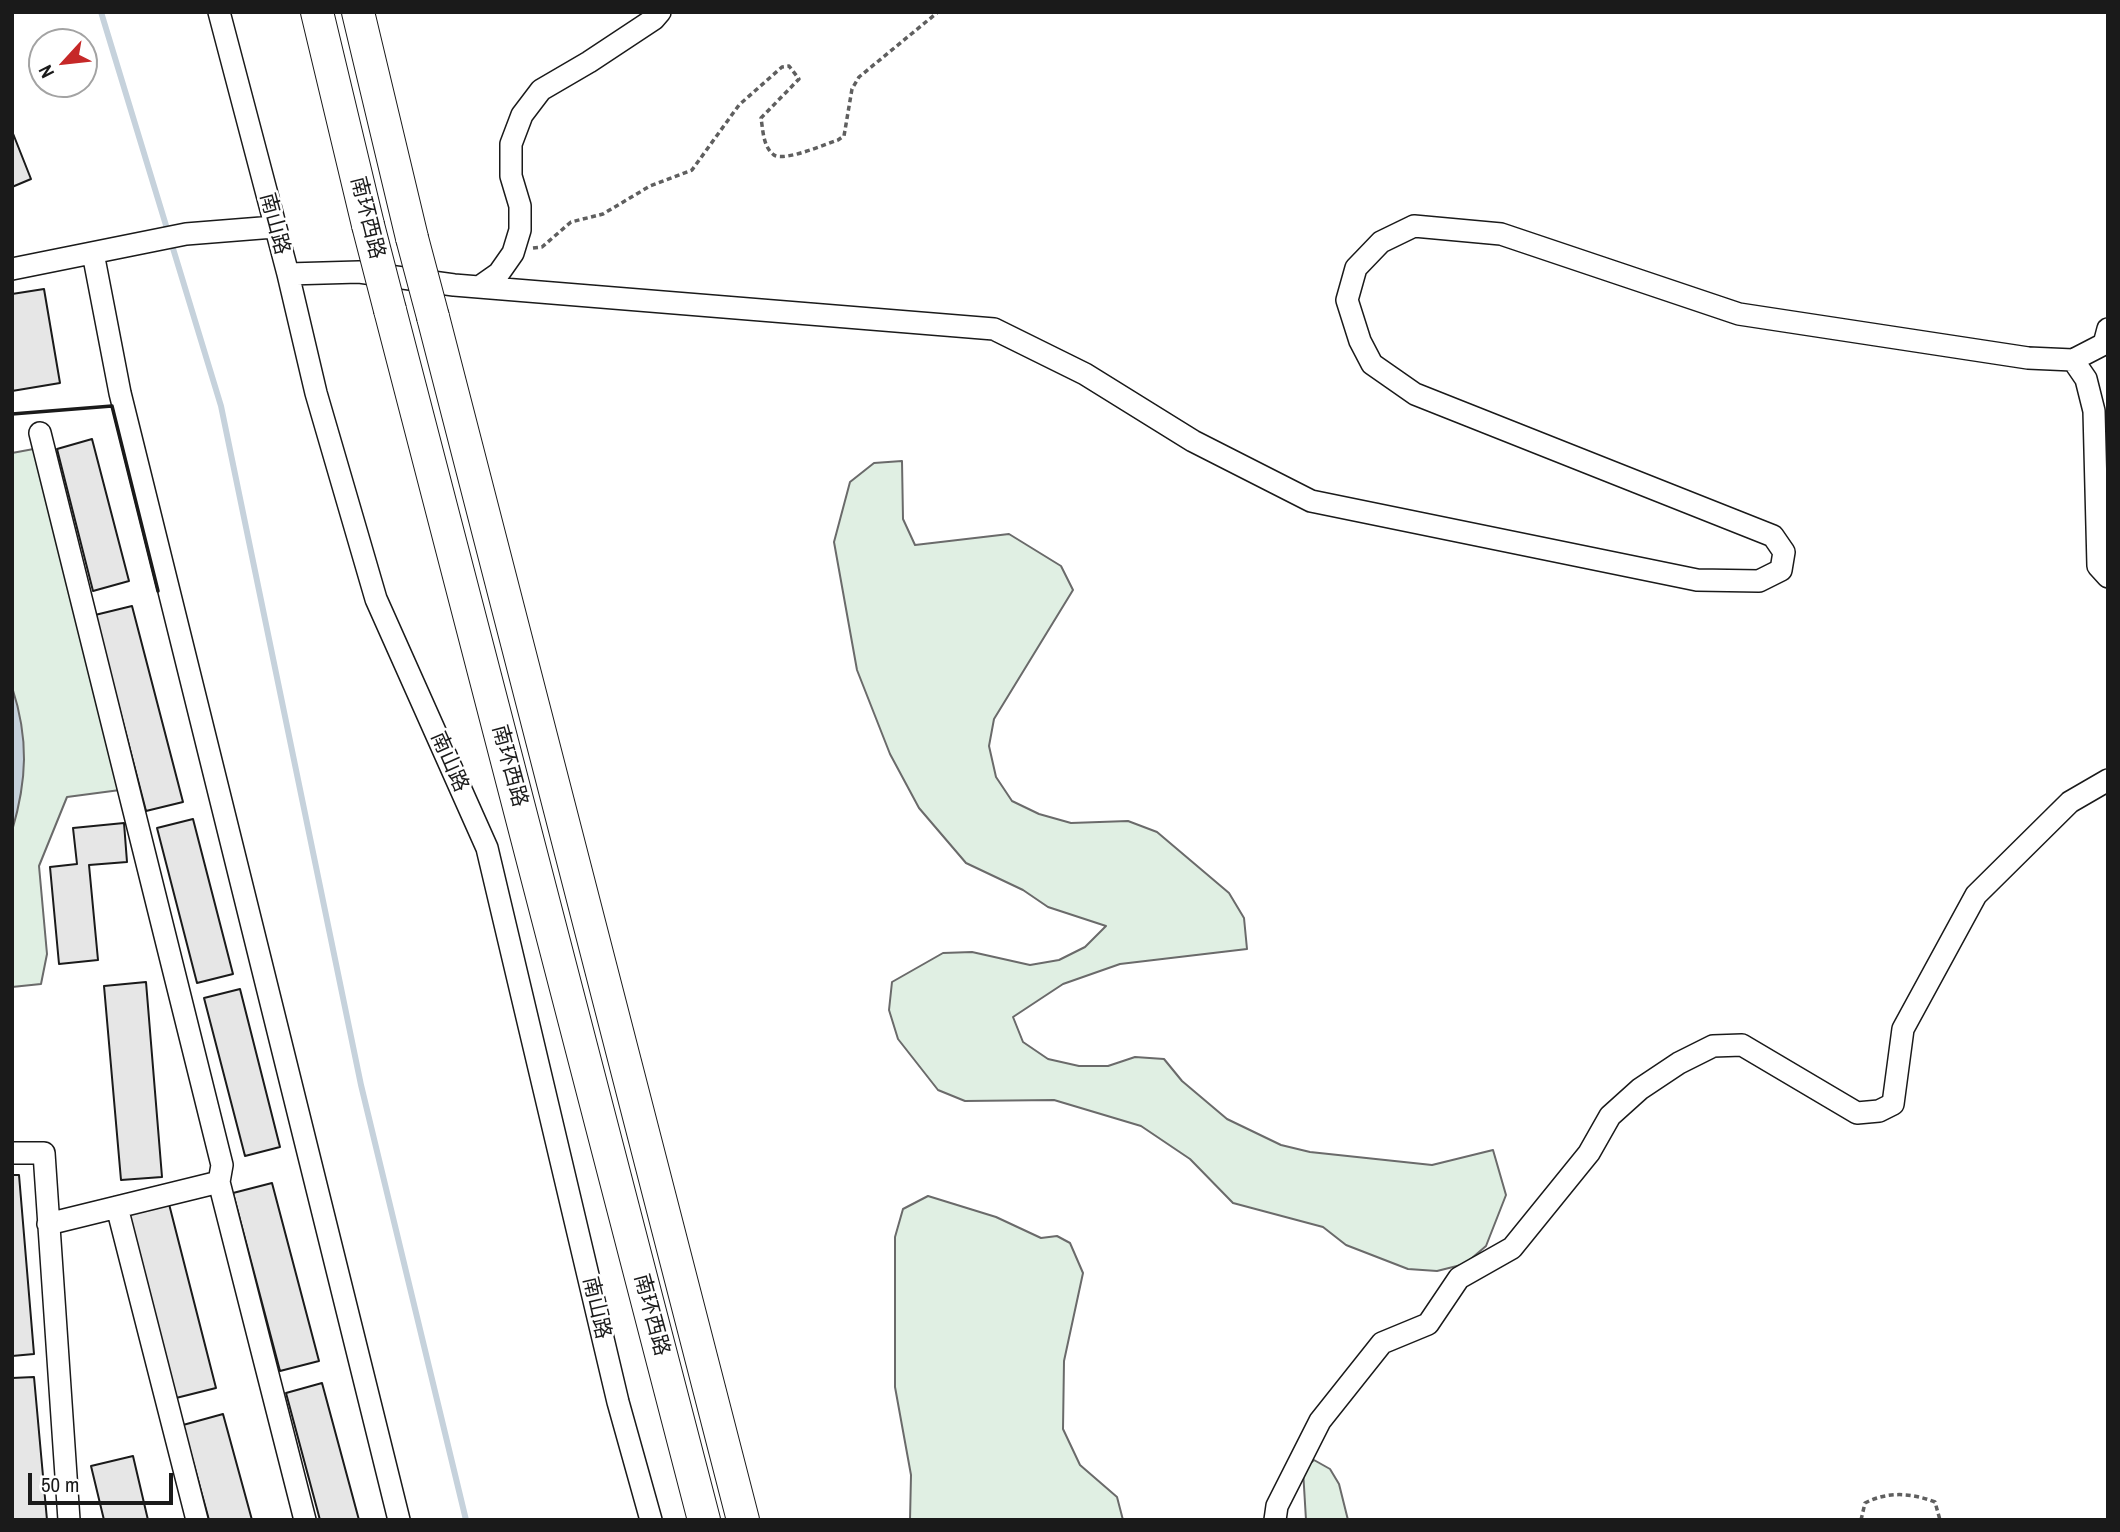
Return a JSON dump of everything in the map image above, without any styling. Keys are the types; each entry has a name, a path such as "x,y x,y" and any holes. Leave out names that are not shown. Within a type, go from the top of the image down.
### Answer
{"highway":[{"name":"南环西路","path":"317,12 368,225 704,1520"},
{"name":"南环西路","path":"358,12 412,237 743,1520"}],"street":[{"name":"南山路","path":"219,12 288,274 316,394 376,599 488,848 618,1402 650,1520"},
{"path":"479,287 499,273 513,253 520,230 520,206 511,176 511,145 522,115 541,90 589,62 654,19 660,12"},
{"path":"288,274 359,272 479,287 993,328 1086,374 1193,441 1311,501 1697,580 1759,581 1781,570 1784,552 1773,536 1415,394 1372,364 1360,341 1347,300 1356,268 1381,242 1414,226 1501,234 1739,314 2028,358 2073,360 2106,339"},
{"path":"12,269 186,234 274,227"},
{"path":"93,253 120,393 400,1520"},
{"path":"2073,360 2086,379 2094,411 2098,566 2108,577"},
{"path":"40,433 222,1165 219,1182 305,1520"},
{"path":"1275,1520 1277,1506 1320,1421 1382,1343 1428,1324 1459,1278 1512,1248 1588,1153 1610,1115 1640,1089 1679,1063 1713,1046 1741,1045 1857,1113 1879,1111 1893,1104 1903,1029 1976,895 2070,802 2108,780"},
{"path":"12,1153 44,1153 69,1520"},
{"path":"48,1224 219,1182"},
{"path":"117,1207 197,1520"}],"path":[{"path":"517,239 529,249 542,247 571,222 603,214 650,186 692,170 739,105 782,67 789,66 799,79 761,118 765,141 772,153 778,157 794,155 838,140 844,136 852,89 859,77 938,12"},
{"path":"1861,1520 1866,1503 1879,1496 1916,1494 1935,1502 1940,1520"}],"green space":[{"path":"39,448 120,790 67,797 39,866 47,954 41,984 12,987 12,453"},
{"path":"902,461 903,519 915,545 1009,534 1061,566 1073,590 994,719 989,746 996,777 1012,801 1039,814 1071,823 1128,821 1157,832 1229,893 1244,918 1247,949 1120,964 1063,984 1013,1017 1023,1042 1048,1059 1079,1066 1108,1066 1135,1057 1164,1059 1182,1081 1227,1119 1281,1145 1310,1152 1432,1165 1493,1150 1506,1195 1486,1246 1465,1264 1437,1271 1408,1269 1346,1245 1323,1227 1233,1203 1190,1159 1141,1126 1054,1100 965,1101 938,1090 898,1039 889,1010 892,982 943,953 972,952 1030,965 1059,960 1085,947 1106,926 1048,907 1023,890 966,863 919,808 890,754 857,670 834,542 850,482 874,463"},
{"path":"928,1196 996,1217 1041,1238 1057,1236 1070,1243 1083,1273 1064,1361 1063,1429 1080,1465 1117,1497 1123,1520 910,1520 911,1475 895,1387 895,1237 903,1209"},
{"path":"1314,1460 1330,1469 1339,1484 1348,1520 1306,1520 1303,1470"}],"shaded area":[{"path":"12,687 21,724 24,759 21,794 12,831"}],"building":[{"path":"12,131 31,179 12,187"},
{"path":"44,289 60,383 12,391 12,294"},
{"path":"92,439 129,581 93,591 57,449"},
{"path":"132,606 183,802 146,811 95,615"},
{"path":"193,819 233,974 197,983 157,828"},
{"path":"124,823 127,862 89,865 98,960 59,964 50,867 77,864 73,828"},
{"path":"146,982 162,1177 121,1180 104,986"},
{"path":"240,989 280,1147 245,1156 204,998"},
{"path":"12,1175 19,1175 34,1354 12,1356"},
{"path":"272,1183 319,1361 280,1371 233,1193"},
{"path":"169,1204 216,1388 176,1398 129,1214"},
{"path":"34,1377 47,1520 12,1520 12,1378"},
{"path":"322,1383 359,1520 320,1520 286,1393"},
{"path":"223,1414 252,1520 209,1520 183,1425"},
{"path":"133,1456 148,1520 104,1520 91,1466"}],"waterway":[{"path":"101,12 221,406 361,1085 466,1520"}],"wall":[{"path":"12,414 112,406 158,591"}]}
